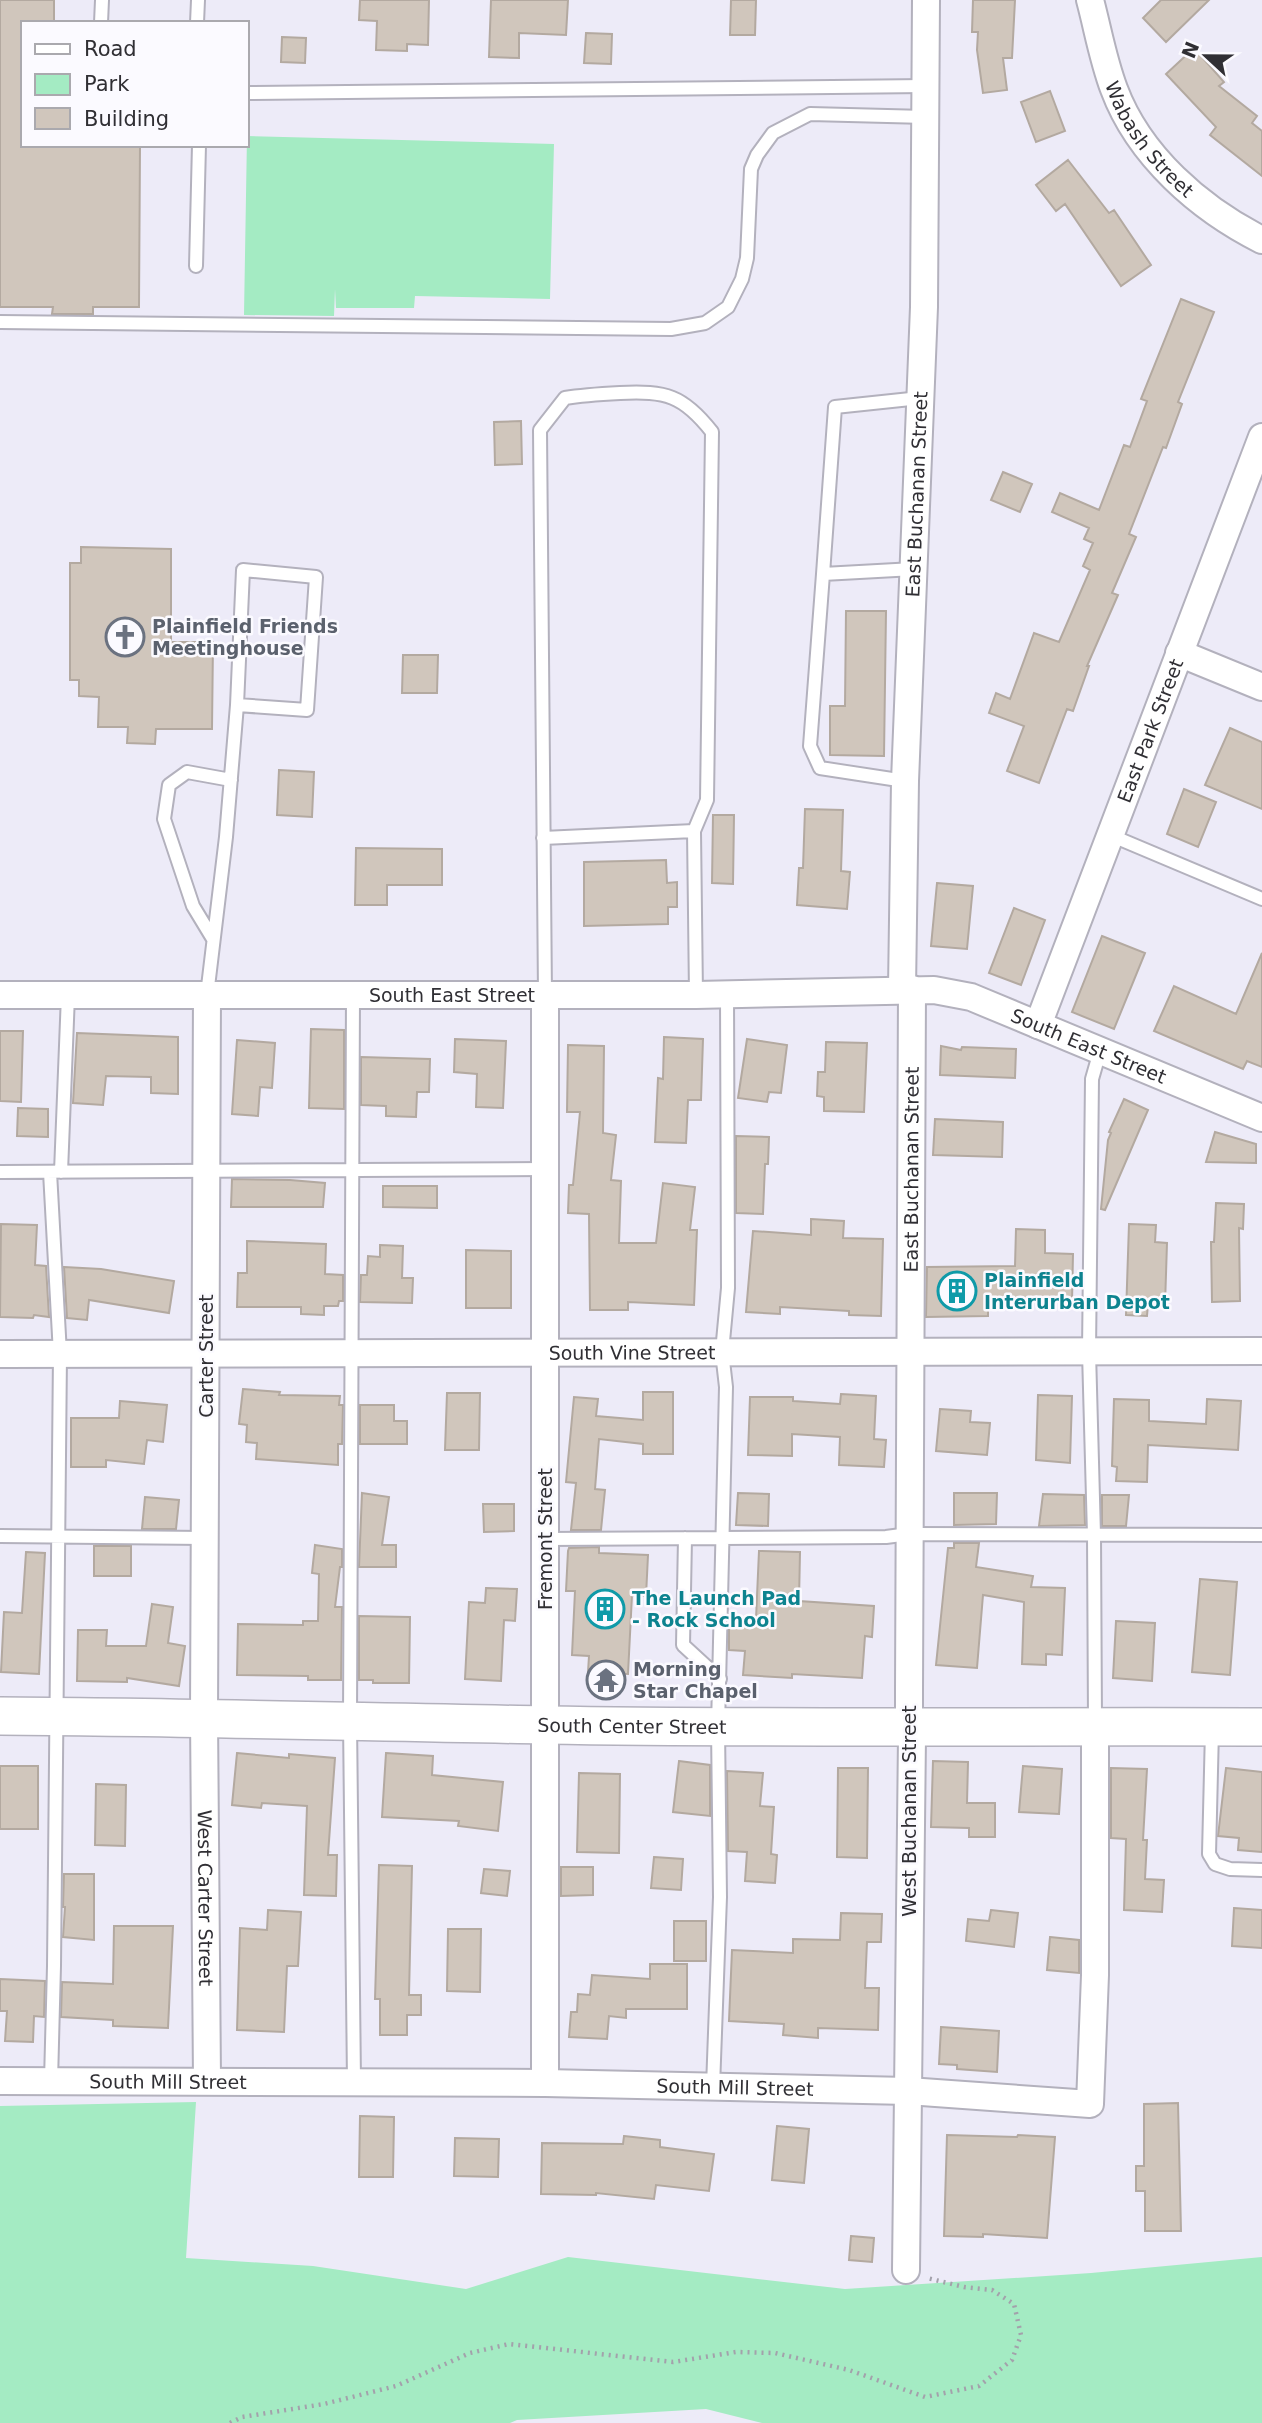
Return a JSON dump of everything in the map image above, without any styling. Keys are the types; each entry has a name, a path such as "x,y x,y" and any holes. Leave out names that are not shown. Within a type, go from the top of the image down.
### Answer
{"main road":[{"name":"South Center Street","path":"0,1716 204,1717 718,1727 1262,1727"}],"street":[{"name":"East Buchanan Street","path":"909,1352 905,781 924,307 926,0"},
{"name":"Wabash Street","path":"1090,0 1115,91 1133,125 1158,161 1189,193 1230,224 1262,240"},
{"name":"East Park Street","path":"1038,1025 1179,653 1256,469 1262,437"},
{"path":"1179,653 1262,687"},
{"name":"South East Street","path":"0,995 696,995 934,990 971,997 1262,1118"},
{"name":"Carter Street","path":"204,1717 207,995"},
{"name":"Fremont Street","path":"545,995 545,2083"},
{"name":"South Vine Street","path":"0,1354 1262,1351"},
{"name":"West Buchanan Street","path":"906,2270 912,1749 909,1726 909,1352"},
{"name":"West Carter Street","path":"204,1717 207,2080"},
{"name":"South Mill Street","path":"0,2081 545,2083 908,2091 1090,2104 1095,1975 1095,1726"}],"lane":[{"path":"102,0 102,21"},
{"path":"197,21 198,0"},
{"path":"248,93 926,86"},
{"path":"0,323 671,329 705,323 728,307 742,279 747,258 751,169 757,155 773,133 810,114 926,117"},
{"path":"196,266 199,147"},
{"path":"545,995 540,430 565,398 588,394 653,392 673,398 700,417 712,432 707,800 694,831 696,995"},
{"path":"905,781 820,768 810,746 835,407 920,398"},
{"path":"823,574 914,569"},
{"path":"207,995 231,780 243,570 316,577 307,710 237,705"},
{"path":"213,939 193,906 164,819 169,785 187,772 231,780"},
{"path":"543,838 694,831"},
{"path":"1110,835 1262,899"},
{"path":"713,2087 720,1897 718,1727 726,1387 722,1352 728,1288 727,994"},
{"path":"51,2081 60,1354 55,1172 68,995"},
{"path":"353,995 350,1721 354,2082"},
{"path":"1095,1726 1089,1352 1091,1086 1100,1051"},
{"path":"0,1172 545,1169"},
{"path":"545,1539 886,1537 909,1534 1262,1535"},
{"path":"0,1536 205,1538"},
{"path":"685,1538 683,1645 720,1679"},
{"path":"1212,1727 1209,1854 1215,1864 1230,1869 1262,1870"}],"path":[{"path":"230,2423 242,2417 324,2404 396,2386 470,2353 509,2344 673,2362 736,2352 775,2353 849,2370 925,2397 979,2386 1012,2360 1021,2335 1014,2304 992,2290 934,2281 906,2270"}],"green space":[{"path":"248,136 554,144 550,299 415,296 414,308 336,308 335,289 334,316 244,315"},
{"path":"196,2102 186,2258 313,2266 466,2289 568,2257 845,2289 1091,2273 1262,2257 1262,2423 762,2423 706,2409 517,2420 510,2423 0,2423 0,2106"}],"building":[{"path":"0,0 54,0 54,21 21,21 21,147 140,147 139,307 93,307 93,314 52,314 53,307 0,307"},
{"path":"360,0 429,0 428,45 407,44 407,51 376,50 377,21 359,20"},
{"path":"491,0 568,0 566,35 519,33 519,58 489,57"},
{"path":"731,0 756,0 755,35 730,35"},
{"path":"973,0 1015,0 1012,58 1003,58 1007,90 983,93 977,50 978,32 972,32"},
{"path":"1161,0 1209,0 1166,42 1143,18"},
{"path":"586,33 612,34 611,64 584,63"},
{"path":"282,37 306,38 305,63 281,62"},
{"path":"1194,48 1224,82 1219,86 1257,116 1252,123 1262,131 1262,176 1210,135 1216,127 1166,74"},
{"path":"1050,91 1065,131 1036,142 1021,102"},
{"path":"1068,160 1109,213 1114,210 1151,265 1121,286 1065,204 1056,211 1036,185"},
{"path":"1181,299 1214,312 1178,402 1182,404 1166,448 1163,447 1129,534 1136,537 1112,593 1118,595 1087,666 1073,711 1067,709 1039,783 1007,771 1024,726 989,713 996,693 1010,699 1034,633 1059,642 1090,570 1083,566 1093,543 1084,539 1089,528 1052,512 1060,493 1099,510 1124,445 1130,447 1147,401 1141,399"},
{"path":"521,421 522,464 495,465 494,422"},
{"path":"1003,472 1032,484 1020,512 991,500"},
{"name":"Plainfield Friends Meetinghouse","path":"81,547 171,549 171,642 213,642 212,729 156,729 155,744 127,743 128,727 98,727 99,697 79,696 79,680 70,680 70,563 81,563"},
{"path":"846,611 886,611 884,756 830,755 830,706 845,706"},
{"path":"403,655 438,655 437,693 402,693"},
{"path":"1230,728 1262,742 1262,809 1205,785"},
{"path":"279,770 314,772 312,817 277,815"},
{"path":"1184,789 1216,802 1198,847 1167,834"},
{"path":"805,809 843,810 841,871 850,872 847,909 797,905 799,868 803,868"},
{"path":"713,815 734,815 733,884 712,883"},
{"path":"356,848 442,849 442,885 387,885 387,905 355,905"},
{"path":"666,860 667,883 677,882 677,907 668,907 668,924 584,926 584,862"},
{"path":"937,883 973,886 967,949 931,946"},
{"path":"1014,908 1045,920 1021,985 989,973"},
{"path":"1102,936 1145,953 1114,1029 1072,1012"},
{"path":"1262,953 1262,1067 1247,1061 1243,1069 1154,1031 1174,986 1236,1014"},
{"path":"311,1029 344,1030 344,1109 309,1108"},
{"path":"0,1031 23,1031 21,1102 0,1101"},
{"path":"77,1033 178,1037 178,1094 151,1093 151,1077 106,1076 103,1105 73,1103"},
{"path":"664,1037 703,1039 701,1100 688,1100 686,1143 655,1142 658,1078 663,1079"},
{"path":"455,1039 506,1041 503,1108 476,1107 477,1074 454,1072"},
{"path":"747,1039 787,1045 781,1093 769,1092 767,1102 738,1098"},
{"path":"237,1040 275,1043 272,1088 260,1087 258,1116 232,1114"},
{"path":"826,1042 867,1043 864,1112 824,1111 824,1097 817,1096 818,1072 825,1072"},
{"path":"568,1045 604,1046 603,1133 616,1135 611,1180 621,1181 619,1243 656,1243 663,1183 695,1187 690,1230 697,1230 694,1305 628,1302 628,1310 590,1310 589,1214 568,1213 569,1185 573,1185 580,1112 567,1112"},
{"path":"941,1046 961,1050 962,1047 1016,1049 1015,1078 940,1075"},
{"path":"361,1057 430,1059 429,1092 417,1092 416,1117 386,1116 386,1106 361,1105"},
{"path":"1124,1099 1148,1110 1105,1210 1101,1209 1109,1132"},
{"path":"18,1108 48,1109 48,1137 17,1136"},
{"path":"935,1119 1003,1122 1002,1157 933,1155"},
{"path":"1215,1132 1256,1144 1256,1163 1206,1162"},
{"path":"736,1136 769,1137 763,1214 736,1213"},
{"path":"232,1179 325,1183 323,1207 231,1207"},
{"path":"383,1186 437,1186 437,1208 383,1207"},
{"path":"1216,1203 1244,1204 1243,1229 1239,1228 1240,1301 1212,1302 1211,1242 1214,1242"},
{"path":"811,1219 844,1221 843,1238 883,1239 881,1316 849,1315 849,1311 780,1307 780,1314 746,1312 753,1231 811,1235"},
{"path":"1,1224 37,1225 35,1265 46,1266 49,1317 0,1317"},
{"path":"1129,1224 1156,1225 1155,1242 1167,1243 1165,1305 1148,1304 1147,1316 1126,1315"},
{"path":"1016,1229 1045,1230 1045,1253 1073,1254 1072,1302 988,1300 988,1316 926,1317 927,1267 1015,1266"},
{"path":"247,1241 326,1244 325,1274 343,1275 343,1301 339,1301 338,1306 324,1306 324,1315 301,1314 301,1307 237,1307 238,1273 247,1273"},
{"path":"380,1245 403,1246 402,1278 413,1278 412,1303 360,1302 361,1275 367,1275 368,1256 380,1257"},
{"path":"466,1250 511,1251 511,1308 466,1308"},
{"path":"64,1267 101,1269 174,1281 169,1313 89,1300 87,1320 67,1318"},
{"path":"243,1389 280,1392 279,1395 340,1396 339,1405 343,1405 342,1444 338,1444 338,1465 256,1459 257,1443 246,1442 247,1425 239,1424"},
{"path":"643,1392 673,1392 673,1454 643,1454 643,1444 599,1439 595,1489 605,1490 601,1530 571,1530 576,1483 566,1482 574,1397 598,1399 596,1416 643,1420"},
{"path":"447,1393 480,1393 479,1450 445,1450"},
{"path":"841,1394 876,1396 874,1439 886,1440 884,1467 839,1465 840,1437 792,1434 792,1456 748,1455 750,1397 793,1397 793,1401 840,1404"},
{"path":"1038,1395 1072,1396 1070,1463 1036,1460"},
{"path":"1114,1399 1149,1400 1149,1421 1206,1424 1207,1399 1241,1401 1238,1450 1148,1445 1147,1482 1116,1481 1117,1467 1112,1466"},
{"path":"120,1401 167,1405 163,1442 147,1440 144,1464 106,1460 106,1467 71,1467 71,1418 119,1418"},
{"path":"360,1405 394,1405 394,1421 407,1421 407,1444 360,1444"},
{"path":"940,1409 971,1411 970,1422 990,1423 987,1455 936,1451"},
{"path":"362,1493 389,1497 382,1545 396,1545 396,1567 359,1567"},
{"path":"738,1493 769,1494 768,1526 736,1525"},
{"path":"954,1493 997,1493 996,1524 954,1525"},
{"path":"1043,1494 1084,1495 1085,1525 1039,1526"},
{"path":"1102,1495 1129,1495 1126,1526 1102,1526"},
{"path":"145,1497 179,1500 176,1529 142,1529"},
{"path":"483,1504 514,1504 514,1531 484,1532"},
{"path":"954,1543 979,1543 976,1567 1033,1576 1031,1587 1065,1588 1062,1655 1046,1654 1046,1665 1022,1664 1024,1602 983,1595 977,1668 936,1665 948,1548 954,1548"},
{"path":"315,1545 342,1549 342,1567 335,1607 342,1607 341,1680 308,1680 308,1676 237,1675 238,1624 303,1625 303,1621 318,1621 319,1574 312,1573"},
{"path":"94,1546 131,1546 131,1576 94,1576"},
{"name":"The Launch Pad - Rock School","path":"599,1547 599,1553 648,1555 646,1596 632,1595 628,1674 588,1672 589,1656 572,1655 575,1591 566,1591 568,1551 569,1548"},
{"path":"759,1551 800,1552 799,1601 874,1606 872,1637 865,1636 862,1678 792,1674 792,1678 743,1675 745,1651 729,1650 729,1617 756,1619"},
{"path":"26,1552 45,1553 39,1674 1,1672 4,1612 22,1613"},
{"path":"1200,1579 1237,1582 1230,1675 1192,1672"},
{"path":"486,1588 517,1589 515,1621 504,1620 501,1681 465,1679 469,1602 485,1603"},
{"path":"152,1604 173,1607 168,1643 185,1646 179,1686 127,1678 127,1682 77,1681 78,1630 107,1630 106,1646 146,1646"},
{"path":"359,1616 410,1617 409,1683 373,1683 373,1680 359,1680"},
{"path":"1116,1621 1155,1623 1152,1681 1113,1678"},
{"path":"237,1753 289,1758 289,1754 335,1758 328,1855 337,1855 336,1896 304,1895 307,1806 262,1803 261,1808 232,1805"},
{"path":"386,1753 433,1756 432,1775 503,1782 498,1831 458,1826 459,1821 382,1817"},
{"path":"679,1761 710,1765 710,1816 673,1812"},
{"path":"933,1761 968,1762 967,1803 995,1803 995,1837 969,1837 969,1828 931,1827"},
{"path":"0,1766 38,1766 38,1829 0,1829"},
{"path":"1023,1766 1062,1769 1059,1814 1019,1812"},
{"path":"838,1768 868,1768 867,1858 837,1857"},
{"path":"1111,1768 1147,1769 1143,1840 1147,1840 1145,1879 1164,1880 1162,1912 1124,1910 1126,1839 1111,1838"},
{"path":"1226,1768 1262,1772 1262,1852 1238,1850 1239,1838 1218,1836"},
{"path":"727,1771 763,1773 760,1806 774,1807 771,1854 777,1855 775,1883 745,1881 747,1852 728,1851"},
{"path":"579,1773 620,1774 619,1853 577,1852"},
{"path":"96,1784 126,1785 125,1846 95,1845"},
{"path":"654,1857 683,1859 681,1890 651,1888"},
{"path":"379,1865 412,1866 409,1995 421,1995 421,2015 407,2015 407,2035 380,2035 380,1999 375,1999"},
{"path":"561,1867 593,1867 593,1895 561,1896"},
{"path":"484,1869 510,1871 507,1896 481,1893"},
{"path":"64,1874 94,1874 94,1940 63,1937"},
{"path":"1234,1908 1262,1910 1262,1948 1232,1946"},
{"path":"268,1910 301,1912 298,1966 287,1966 284,2032 237,2030 240,1928 267,1930"},
{"path":"991,1910 1018,1913 1014,1947 966,1941 968,1919 989,1921"},
{"path":"841,1913 882,1914 881,1942 867,1942 865,1988 879,1988 878,2030 818,2028 818,2038 783,2035 784,2024 729,2021 732,1950 793,1953 793,1939 840,1940"},
{"path":"674,1921 706,1921 706,1961 674,1961"},
{"path":"114,1926 173,1926 168,2028 113,2026 113,2020 61,2017 62,1982 113,1984"},
{"path":"448,1929 481,1929 480,1992 447,1991"},
{"path":"1050,1937 1079,1940 1079,1973 1047,1970"},
{"path":"650,1964 687,1964 687,2009 626,2009 626,2018 609,2016 607,2039 569,2037 571,2012 577,2012 578,1994 590,1995 592,1975 650,1979"},
{"path":"0,1979 45,1981 44,2017 34,2016 33,2042 5,2041 7,2011 0,2011"},
{"path":"941,2027 999,2031 997,2072 957,2069 957,2065 939,2064"},
{"path":"1178,2103 1181,2231 1145,2231 1145,2191 1136,2191 1136,2166 1144,2166 1144,2104"},
{"path":"360,2116 394,2117 393,2177 359,2177"},
{"path":"777,2126 809,2129 804,2183 772,2180"},
{"path":"947,2135 1055,2137 1047,2238 983,2234 983,2237 944,2236"},
{"path":"624,2136 660,2140 660,2147 714,2154 709,2191 656,2185 654,2199 596,2193 541,2194 542,2143 623,2144"},
{"path":"455,2138 499,2139 498,2177 454,2176"},
{"path":"851,2236 874,2238 872,2262 849,2260"}],"place":[{"name":"Plainfield Friends Meetinghouse","path":"125,637"},
{"name":"Plainfield Interurban Depot","path":"957,1291"},
{"name":"The Launch Pad - Rock School","path":"605,1609"},
{"name":"Morning Star Chapel","path":"606,1680"}]}
